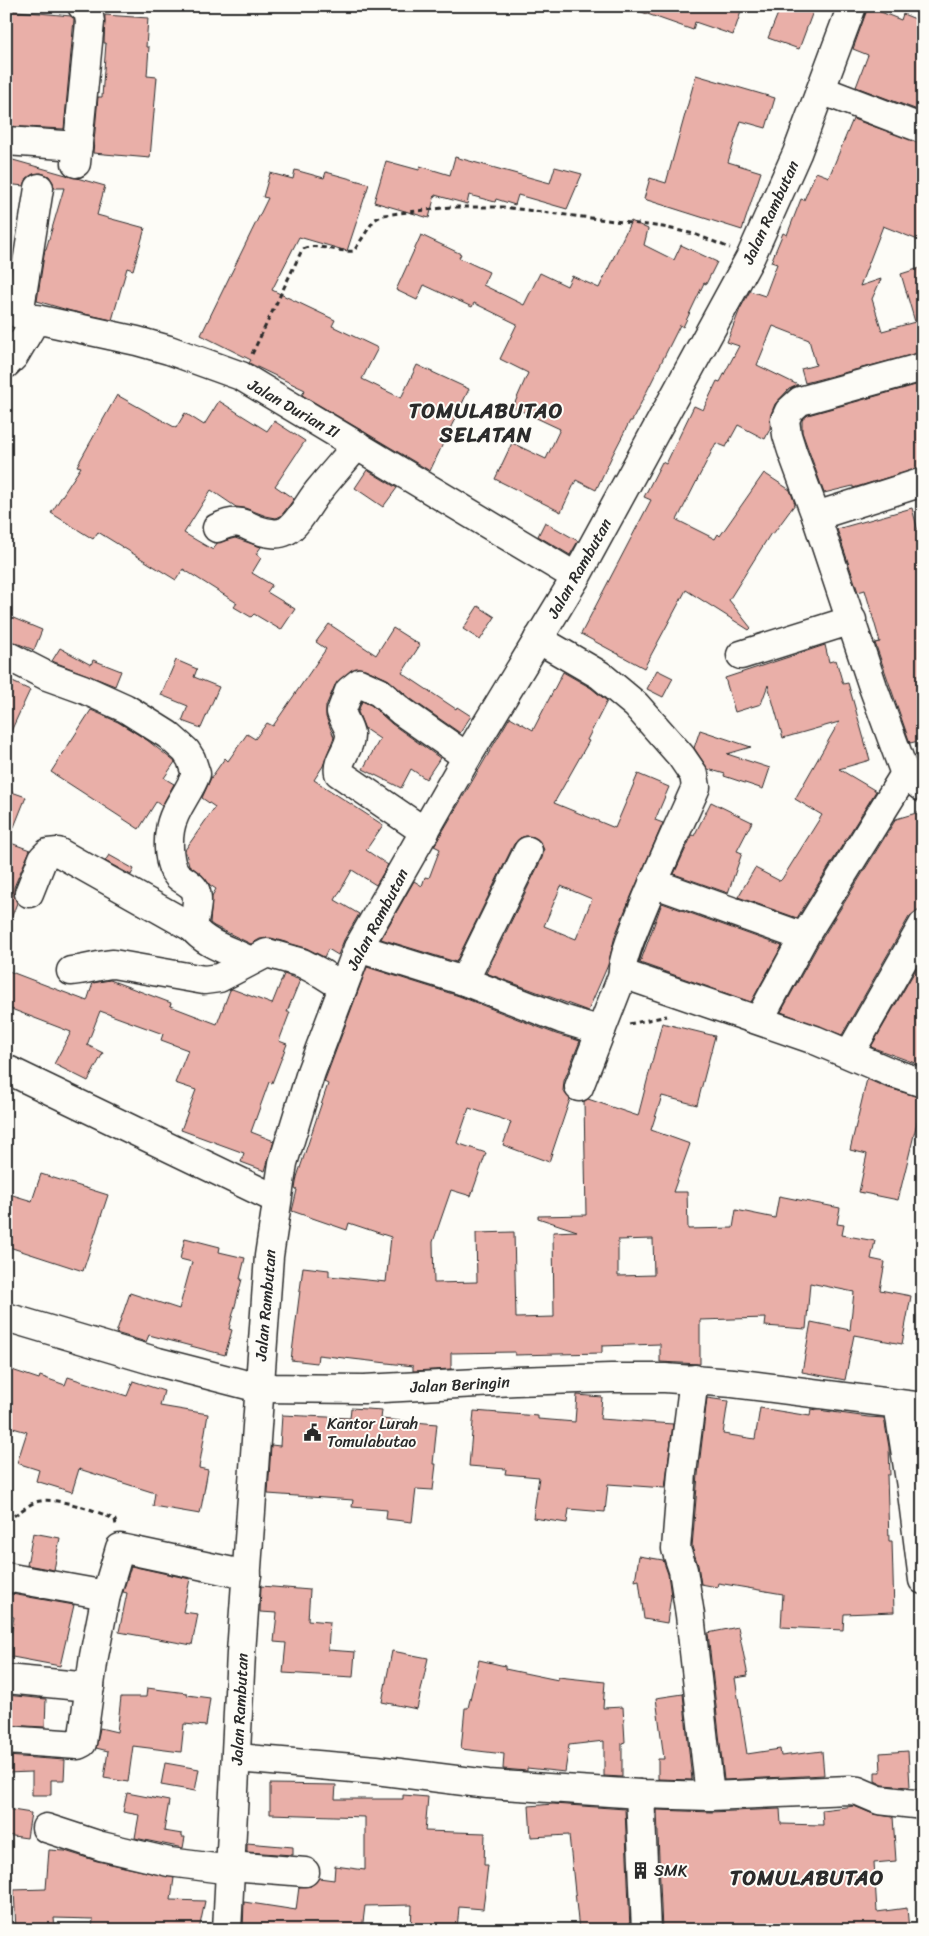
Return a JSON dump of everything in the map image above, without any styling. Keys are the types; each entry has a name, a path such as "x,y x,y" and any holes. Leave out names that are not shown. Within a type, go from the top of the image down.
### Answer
{"street":[{"path":"6,141 77,155 90,22 88,10 82,6"},
{"name":"Jalan Rambutan","path":"227,1930 241,1653 268,1256 283,1163 311,1072 358,948 468,757 576,577 751,256 797,154 852,6"},
{"path":"821,90 923,129"},
{"path":"6,364 14,356 39,188"},
{"name":"Jalan Durian II","path":"20,314 161,348 240,376 576,577"},
{"path":"759,1020 804,937 914,781 873,687 852,620 787,434 785,420 789,411 800,401 923,367"},
{"path":"217,528 229,522 240,521 269,533 287,531 296,522 318,490 358,445"},
{"path":"816,516 923,482"},
{"path":"741,655 852,620"},
{"path":"538,639 600,675 636,705 681,756 694,775 696,787 653,882 622,966 623,974 579,1087"},
{"path":"6,655 47,676 83,689 125,708 168,735 186,751 196,774 174,814 170,831 171,860 177,875 195,890 197,898 193,928"},
{"path":"425,832 339,773 338,768 350,734 340,712 349,691 359,683 379,692 401,711 468,757"},
{"path":"464,981 528,850"},
{"path":"29,893 43,858 48,853 58,852 193,928 208,941 250,961"},
{"path":"653,882 804,937"},
{"path":"850,1053 923,925"},
{"path":"358,948 464,981 562,1019 601,1031"},
{"path":"71,971 113,964 204,980 219,978 267,953 287,958 321,973 342,987"},
{"path":"623,974 850,1053 868,1063 923,1084"},
{"path":"6,1069 276,1199"},
{"name":"Jalan Beringin","path":"6,1317 158,1362 259,1388 364,1389 610,1378 694,1380 910,1406"},
{"path":"694,1380 682,1474 676,1550 683,1570 690,1615 710,1796"},
{"path":"910,1406 912,1493 923,1580"},
{"path":"6,1740 82,1744 94,1656 106,1595 120,1548 247,1576"},
{"path":"6,1577 106,1595"},
{"path":"6,1679 90,1687"},
{"path":"237,1758 376,1770 488,1784 640,1794 710,1796 849,1790 858,1791 879,1800 923,1805"},
{"path":"640,1794 646,1930"},
{"path":"46,1828 101,1846 169,1862 305,1872"}],"path":[{"path":"240,376 302,250 306,246 312,245 333,250 354,251 374,220 383,215 452,207 502,207 663,228 694,234 751,256"},
{"path":"601,1031 668,1016"},
{"path":"6,1520 38,1501 52,1500 103,1513 115,1520 120,1548"}],"building":[{"path":"634,6 743,6 733,35 695,22 693,30 633,9"},
{"path":"781,6 815,6 799,49 768,38"},
{"path":"868,7 901,20 903,14 923,22 923,112 856,87 868,55 853,49"},
{"path":"6,10 71,16 74,19 64,129 6,126"},
{"path":"105,15 148,18 147,76 157,77 150,158 93,153 98,97 102,97 106,43 104,43"},
{"path":"696,75 775,98 766,128 741,121 728,162 761,172 742,230 644,199 650,178 666,183"},
{"path":"853,119 923,144 923,230 918,240 883,226 860,286 881,279 872,299 882,331 915,322 901,274 923,267 923,352 805,383 801,369 816,365 809,340 773,326 757,365 798,385 789,389 775,404 771,414 770,429 765,439 738,425 726,447 716,443 677,520 715,539 718,534 720,536 764,473 790,490 795,504 773,534 771,533 729,600 751,628 749,630 686,590 644,668 581,634 651,500 644,497 662,462 666,464 694,406 703,410 717,381 720,382 739,346 727,342 740,309 750,291 765,296 777,264 771,262 783,233 787,235 801,199 804,200 816,172 829,177"},
{"path":"455,157 550,183 555,167 582,174 567,209 518,195 515,205 496,199 495,202 469,195 467,204 435,195 429,218 374,202 386,161 419,170 420,166 450,175"},
{"path":"6,158 105,186 97,215 145,228 133,270 127,268 112,320 37,301 45,249 64,188 54,188 49,176 41,173 33,174 27,178 24,186 6,184"},
{"path":"295,170 324,178 326,172 369,184 347,251 299,237 272,290 335,320 332,326 378,348 362,379 401,398 417,365 469,389 430,471 302,395 305,390 249,363 251,360 201,335 268,198 263,197 270,173 293,179"},
{"path":"631,221 648,229 644,245 674,260 681,245 717,262 706,284 704,283 683,327 680,325 596,490 576,480 561,512 495,479 512,443 546,459 560,429 513,407 528,373 500,359 517,324 474,303 472,307 424,285 417,300 396,290 421,235 461,254 459,258 489,272 483,285 524,305 540,273 567,286 572,276 599,288"},
{"path":"923,383 923,467 853,488 853,486 824,493 802,432 802,420 808,415"},
{"path":"117,395 176,428 185,413 204,425 219,401 267,431 274,421 305,441 275,486 294,499 281,516 276,518 266,516 245,508 236,507 211,490 184,533 213,550 217,543 235,538 261,547 256,554 261,558 252,573 272,585 267,592 295,609 281,630 254,614 251,617 234,607 237,603 183,569 176,580 98,532 93,539 51,513 81,467 77,466"},
{"path":"367,470 397,488 383,507 355,488"},
{"path":"912,508 923,549 923,740 910,743 875,643 880,642 865,590 858,592 837,529"},
{"path":"545,522 578,541 570,555 538,536"},
{"path":"478,606 495,617 480,640 463,629"},
{"path":"6,615 42,630 34,650 6,639"},
{"path":"329,624 376,655 393,628 420,645 402,673 456,709 457,707 471,716 460,733 411,699 389,680 365,669 358,668 350,671 335,685 326,706 326,717 334,737 323,766 314,780 383,825 366,850 388,865 376,885 352,870 335,900 359,914 338,955 328,949 324,957 306,948 271,938 260,939 251,944 210,923 212,896 216,889 189,865 185,850 215,807 202,798 211,778 225,758 228,761 247,734 255,739 267,723 273,726 326,649 316,642"},
{"path":"825,645 829,662 836,660 843,684 848,683 870,760 839,769 876,791 797,918 738,897 755,868 780,881 822,815 795,799 839,722 783,738 768,685 761,704 735,712 725,678"},
{"path":"60,648 91,665 93,660 121,671 115,686 52,661"},
{"path":"176,660 197,669 194,677 219,687 201,728 182,721 188,706 161,695"},
{"path":"657,670 673,678 663,697 647,689"},
{"path":"563,672 591,688 607,701 587,740 589,741 554,803 615,828 638,774 669,787 655,820 663,823 626,908 615,936 608,965 588,1011 486,973 542,858 544,850 541,843 534,837 526,836 520,838 514,844 456,962 381,939 414,881 422,886 425,877 429,878 440,849 434,846 510,717 533,730","holes":["561,886 592,899 576,939 544,926"]},
{"path":"6,679 30,690 6,742"},
{"path":"362,701 371,705 392,724 440,758 426,779 411,769 401,788 363,769 380,739 365,729 358,712"},
{"path":"91,710 118,722 147,740 175,762 164,778 174,784 162,806 156,802 139,829 51,772"},
{"path":"700,730 751,747 727,754 770,768 763,789 708,769 694,748"},
{"path":"6,790 26,797 8,842 30,850 14,887 14,896 17,903 7,929"},
{"path":"711,802 752,822 737,851 742,853 728,893 674,874 692,835 694,836"},
{"path":"923,811 923,909 909,917 842,1035 781,1012 818,945 896,819"},
{"path":"109,855 134,869 131,875 105,861"},
{"path":"662,903 782,946 751,1002 640,963"},
{"path":"923,957 923,1066 871,1047"},
{"path":"367,967 459,996 556,1034 580,1041 564,1081 563,1091 570,1099 549,1162 503,1145 511,1122 469,1108 457,1143 486,1153 471,1196 451,1190 433,1242 434,1283 477,1282 476,1233 514,1232 516,1318 554,1317 553,1232 577,1231 538,1218 538,1216 586,1215 584,1101 588,1099 638,1116 662,1023 715,1036 697,1105 662,1096 651,1130 690,1144 673,1192 687,1192 688,1229 733,1228 736,1210 775,1218 779,1196 840,1208 837,1224 844,1225 842,1235 875,1241 871,1259 885,1262 880,1290 911,1296 902,1344 854,1335 845,1380 802,1372 811,1322 850,1330 854,1292 810,1283 806,1329 765,1326 766,1318 700,1320 700,1364 660,1362 660,1344 602,1346 602,1353 515,1355 515,1352 451,1353 451,1369 413,1371 413,1366 318,1355 317,1363 291,1360 303,1267 329,1270 329,1276 386,1282 391,1237 349,1223 347,1230 292,1211 297,1190 295,1189 297,1177 328,1084 324,1082","holes":["653,1239 654,1275 618,1276 618,1240"]},
{"path":"6,970 87,1001 93,983 110,980 171,1003 170,1006 217,1024 230,990 232,989 272,1004 284,974 300,980 287,1012 290,1012 279,1041 287,1044 272,1083 269,1082 251,1132 274,1141 265,1171 241,1162 244,1153 181,1130 196,1090 175,1083 188,1050 161,1040 163,1034 100,1011 87,1045 103,1053 88,1081 54,1064 71,1032 6,1007"},
{"path":"867,1079 885,1087 923,1098 898,1200 859,1192 867,1154 850,1150"},
{"path":"41,1174 108,1195 83,1271 6,1246 6,1193 32,1201"},
{"path":"185,1238 220,1247 219,1252 245,1258 240,1279 242,1279 229,1329 232,1330 225,1355 149,1335 146,1342 116,1333 130,1293 179,1309 192,1262 180,1259"},
{"path":"6,1368 39,1379 40,1376 65,1385 68,1377 127,1396 133,1381 164,1391 160,1406 208,1414 199,1468 208,1470 200,1514 153,1506 155,1493 79,1469 72,1492 36,1481 39,1470 17,1463 27,1432 6,1426"},
{"path":"577,1395 602,1397 600,1419 673,1424 665,1488 608,1484 605,1512 569,1509 567,1523 533,1518 539,1477 505,1474 506,1469 469,1466 474,1411 538,1416 538,1419 575,1422"},
{"path":"707,1398 728,1401 723,1434 755,1439 760,1408 810,1416 811,1409 884,1418 889,1447 890,1475 887,1475 889,1541 892,1541 894,1612 844,1614 843,1630 781,1627 783,1594 718,1583 717,1587 701,1584 698,1565 692,1547"},
{"path":"351,1408 382,1410 381,1419 437,1424 433,1464 436,1464 433,1490 416,1489 412,1522 386,1519 387,1510 352,1507 353,1500 268,1494 271,1445 280,1446 282,1415 350,1418"},
{"path":"33,1533 60,1538 54,1570 27,1565"},
{"path":"639,1556 663,1560 668,1574 671,1596 667,1623 644,1619 639,1580 635,1581"},
{"path":"131,1566 190,1579 183,1612 198,1614 192,1645 119,1632 127,1593 123,1592"},
{"path":"261,1586 310,1590 308,1620 330,1622 328,1650 355,1652 353,1677 283,1673 286,1643 274,1642 277,1613 260,1612"},
{"path":"6,1593 74,1605 60,1666 7,1656 14,1617 6,1616"},
{"path":"738,1627 748,1676 735,1678 747,1754 780,1749 781,1756 822,1751 824,1775 724,1780 708,1633"},
{"path":"392,1651 428,1658 417,1709 382,1702"},
{"path":"479,1660 505,1666 505,1669 558,1680 558,1677 605,1682 603,1708 623,1707 625,1742 622,1743 622,1777 604,1776 604,1741 569,1745 565,1772 527,1768 527,1771 503,1769 504,1754 461,1749 465,1708 468,1708"},
{"path":"147,1688 210,1698 206,1726 184,1724 181,1752 133,1746 128,1782 104,1778 108,1751 96,1748 100,1728 117,1732 121,1697 146,1697"},
{"path":"683,1694 692,1780 658,1779 658,1759 664,1759 656,1698"},
{"path":"6,1695 46,1699 45,1727 6,1725"},
{"path":"908,1751 910,1787 883,1785 875,1781 875,1772 881,1772 880,1753"},
{"path":"6,1756 65,1760 64,1780 51,1780 51,1795 32,1795 32,1772 6,1773"},
{"path":"165,1763 199,1769 195,1791 161,1785"},
{"path":"270,1784 336,1785 335,1799 403,1799 403,1795 428,1797 425,1831 485,1833 484,1865 488,1865 483,1909 459,1907 457,1930 411,1930 412,1905 365,1906 362,1930 243,1930 244,1902 296,1910 299,1887 311,1886 319,1878 334,1880 335,1866 365,1870 365,1817 270,1814"},
{"path":"127,1793 169,1801 164,1831 182,1834 182,1837 185,1837 183,1848 135,1838 139,1815 123,1812"},
{"path":"553,1804 625,1809 630,1930 579,1930 569,1835 531,1837 529,1806"},
{"path":"854,1806 873,1814 893,1817 896,1861 874,1863 877,1912 907,1908 909,1930 662,1930 657,1810 711,1812 780,1809 781,1824 823,1825 822,1810"},
{"path":"6,1809 31,1813 27,1838 6,1835"},
{"path":"247,1843 293,1847 293,1855 247,1852"},
{"path":"49,1850 65,1851 97,1861 174,1878 171,1900 205,1901 199,1930 92,1930 93,1919 54,1918 55,1930 16,1930 14,1890 46,1889"}],"place":[{"name":"Kantor Lurah Tomulabutao","path":"313,1432"},
{"name":"SMK","path":"640,1870"}],"district":[{"name":"TOMULABUTAO SELATAN","path":"486,423"},
{"name":"TOMULABUTAO","path":"807,1878"}]}
